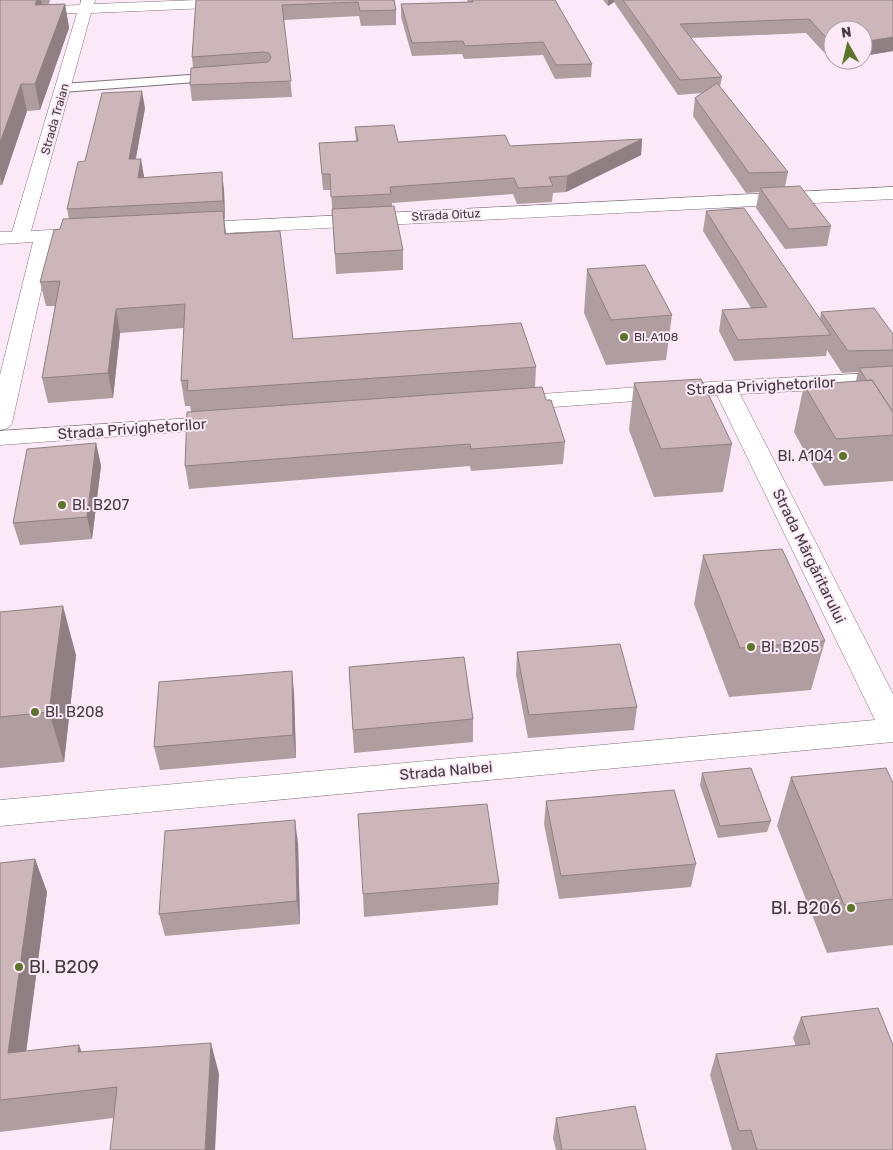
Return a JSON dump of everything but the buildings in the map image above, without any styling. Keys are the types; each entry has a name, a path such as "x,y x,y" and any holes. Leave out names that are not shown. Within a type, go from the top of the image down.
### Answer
{"street":[{"path":"0,12 87,4 303,0"},
{"name":"Strada Traian","path":"20,237 87,4"},
{"name":"Strada Oituz","path":"170,229 893,193"},
{"path":"0,238 111,232"},
{"path":"0,423 44,236"},
{"name":"Strada Privighetorilor","path":"487,404 893,379"},
{"name":"Strada Mărgăritarului","path":"725,388 893,724"},
{"name":"Strada Privighetorilor","path":"0,438 248,421"},
{"name":"Strada Nalbei","path":"0,814 160,797 893,730"}],"lane":[{"path":"64,88 226,76"}],"place":[{"name":"Bl. A108","path":"624,337"},
{"name":"Bl. A104","path":"843,456"},
{"name":"Bl. B207","path":"62,505"},
{"name":"Bl. B205","path":"751,647"},
{"name":"Bl. B208","path":"35,712"},
{"name":"Bl. B206","path":"851,908"},
{"name":"Bl. B209","path":"19,967"}]}
